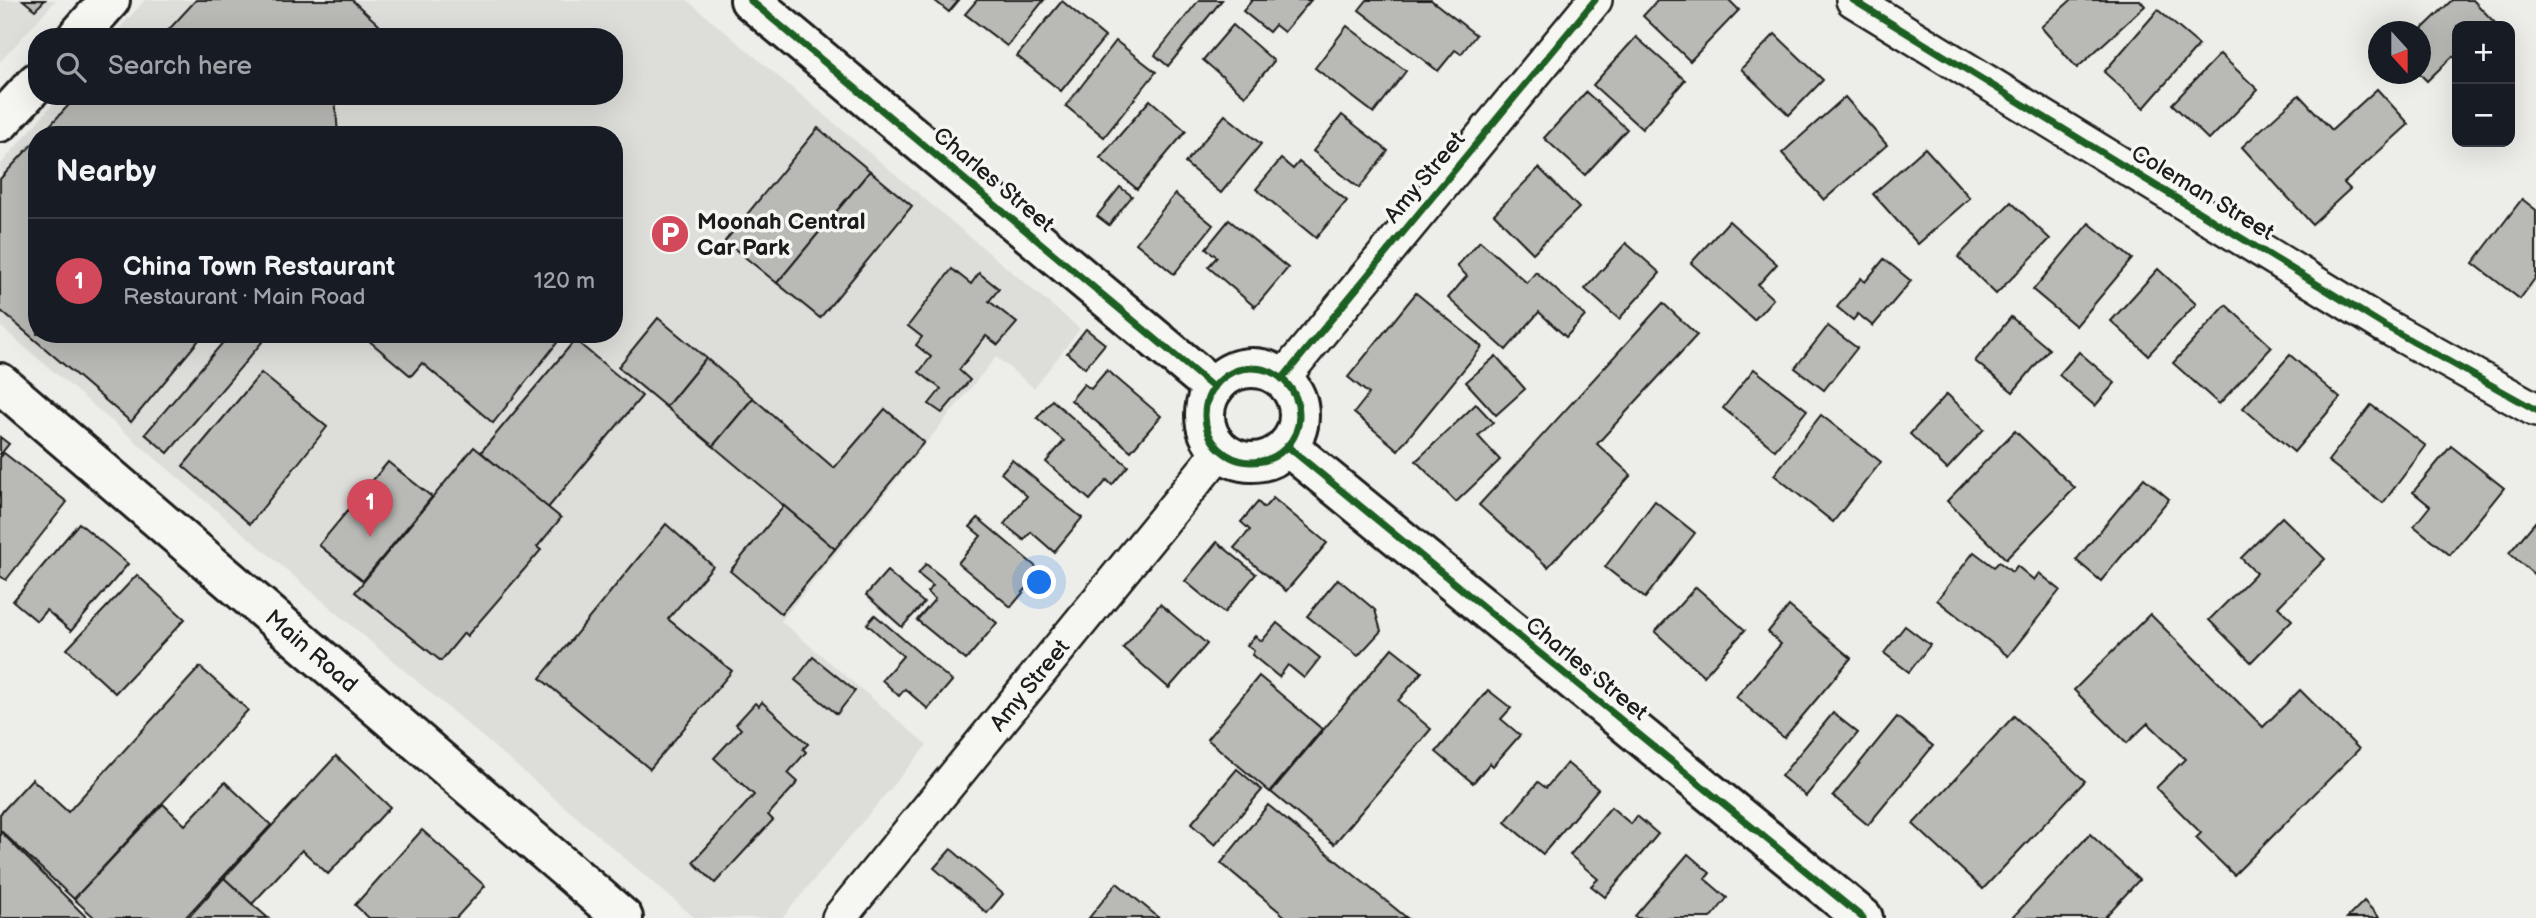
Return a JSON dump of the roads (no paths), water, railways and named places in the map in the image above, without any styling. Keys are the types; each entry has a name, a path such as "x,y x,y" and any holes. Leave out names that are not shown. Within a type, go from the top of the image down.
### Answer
{"street":[{"path":"85,28 110,0"},
{"name":"Charles Street","path":"750,0 1214,387"},
{"name":"Amy Street","path":"1282,379 1595,0"},
{"name":"Coleman Street","path":"1853,0 2385,326 2536,410"},
{"path":"0,122 28,92"},
{"path":"1254,368 1268,371 1282,379 1292,390 1298,404 1296,433 1276,456 1248,462 1233,458 1212,440 1206,427 1206,406 1214,387 1232,374 1254,368"},
{"name":"Main Road","path":"0,383 623,918"},
{"name":"Charles Street","path":"1287,446 1863,918"},
{"name":"Amy Street","path":"839,918 1221,450"}],"place":[{"name":"Moonah Central Car Park","path":"670,234"},
{"name":"China Town Restaurant","path":"370,537"}]}
